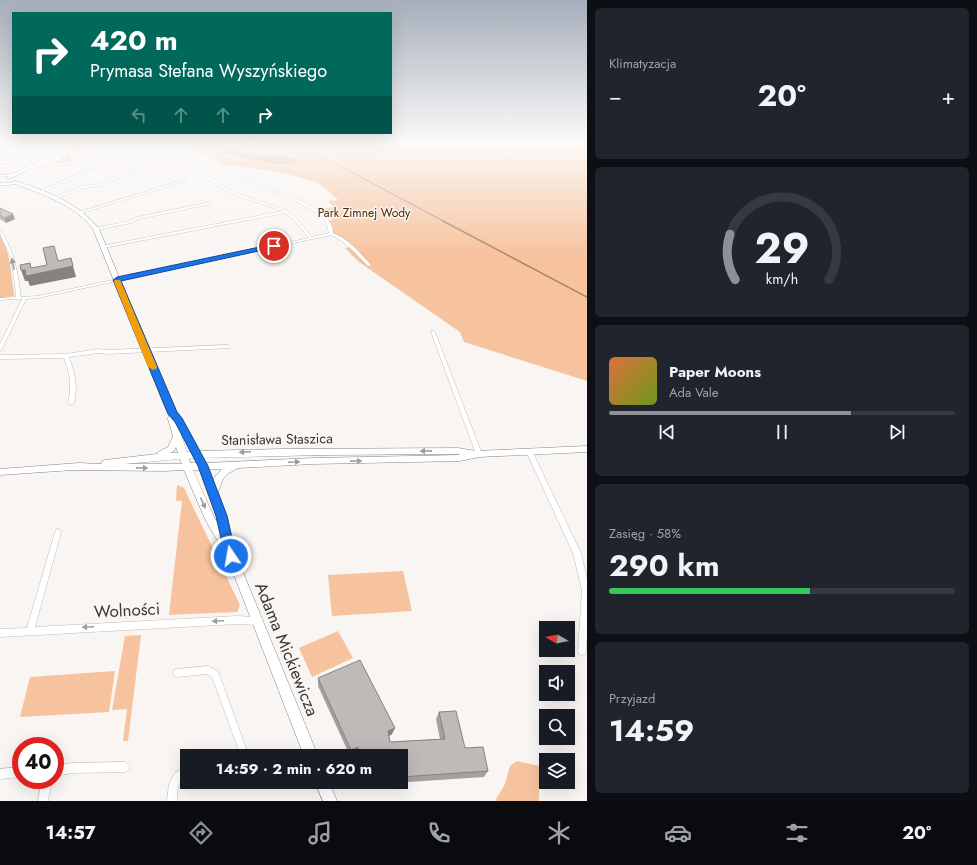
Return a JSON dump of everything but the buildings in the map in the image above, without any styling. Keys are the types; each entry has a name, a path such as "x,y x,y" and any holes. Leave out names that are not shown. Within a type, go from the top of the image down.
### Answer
{"street":[{"path":"39,192 66,180"},
{"path":"54,198 83,187 97,186 111,180"},
{"path":"212,180 230,192 285,212 295,219 310,238"},
{"path":"246,180 289,196 312,209 327,221 332,234"},
{"path":"5,181 54,198 81,212 184,181"},
{"path":"96,230 130,222 138,218 210,203"},
{"name":"Adama Mickiewicza","path":"81,212 91,222 96,230 172,414 182,455 210,519 231,556 308,749"},
{"path":"103,247 285,212"},
{"path":"0,231 7,241 12,254 22,299 0,349"},
{"path":"0,299 22,299 332,234 340,236 369,265"},
{"path":"433,332 479,454"},
{"path":"0,357 66,356 98,351 108,352 228,347"},
{"path":"66,356 74,378 75,389 71,403"},
{"name":"Adama Mickiewicza","path":"172,414 178,420 203,466 222,516 231,556"},
{"path":"154,457 168,452 174,445 177,437"},
{"name":"Stanisława Staszica","path":"75,467 187,467 460,458 479,454 587,449"},
{"name":"Stanisława Staszica","path":"0,472 75,467 154,457 197,454 284,451 458,451 479,454"},
{"path":"529,451 577,553 581,566 586,590 582,651"},
{"path":"213,492 216,481 226,470 243,464"},
{"path":"30,630 58,532"},
{"name":"Wolności","path":"0,632 256,620"},
{"path":"177,673 208,670 215,674 242,749"},
{"path":"64,769 125,767"},
{"path":"0,774 12,773"},
{"path":"172,801 174,784 180,775"},
{"path":"43,801 45,789"},
{"path":"325,789 330,801"}],"green space":[{"name":"Park Zimnej Wody","path":"310,180 587,180 587,381 464,342 460,332 359,262 345,248 351,247 331,234 328,221 333,219 322,209 334,207 328,201 338,200 316,182"},
{"path":"0,236 6,247 8,255 14,296 0,298"},
{"path":"177,485 184,488 240,605 237,612 169,615 182,501 176,501"},
{"path":"403,571 412,611 332,616 328,575"},
{"path":"338,631 353,658 312,677 299,648"},
{"path":"141,635 128,741 123,741 127,709 112,710 125,636"},
{"path":"115,671 109,712 20,717 30,677"},
{"path":"517,761 539,766 539,801 497,801 496,799 505,784 510,766"}],"waterway":[{"path":"367,180 445,222"},
{"path":"443,221 587,297"}],"slow traffic":[{"path":"118,282 153,367"}],"route":[{"path":"231,556 222,516 203,466 178,420 172,414 117,280 274,246"}]}
